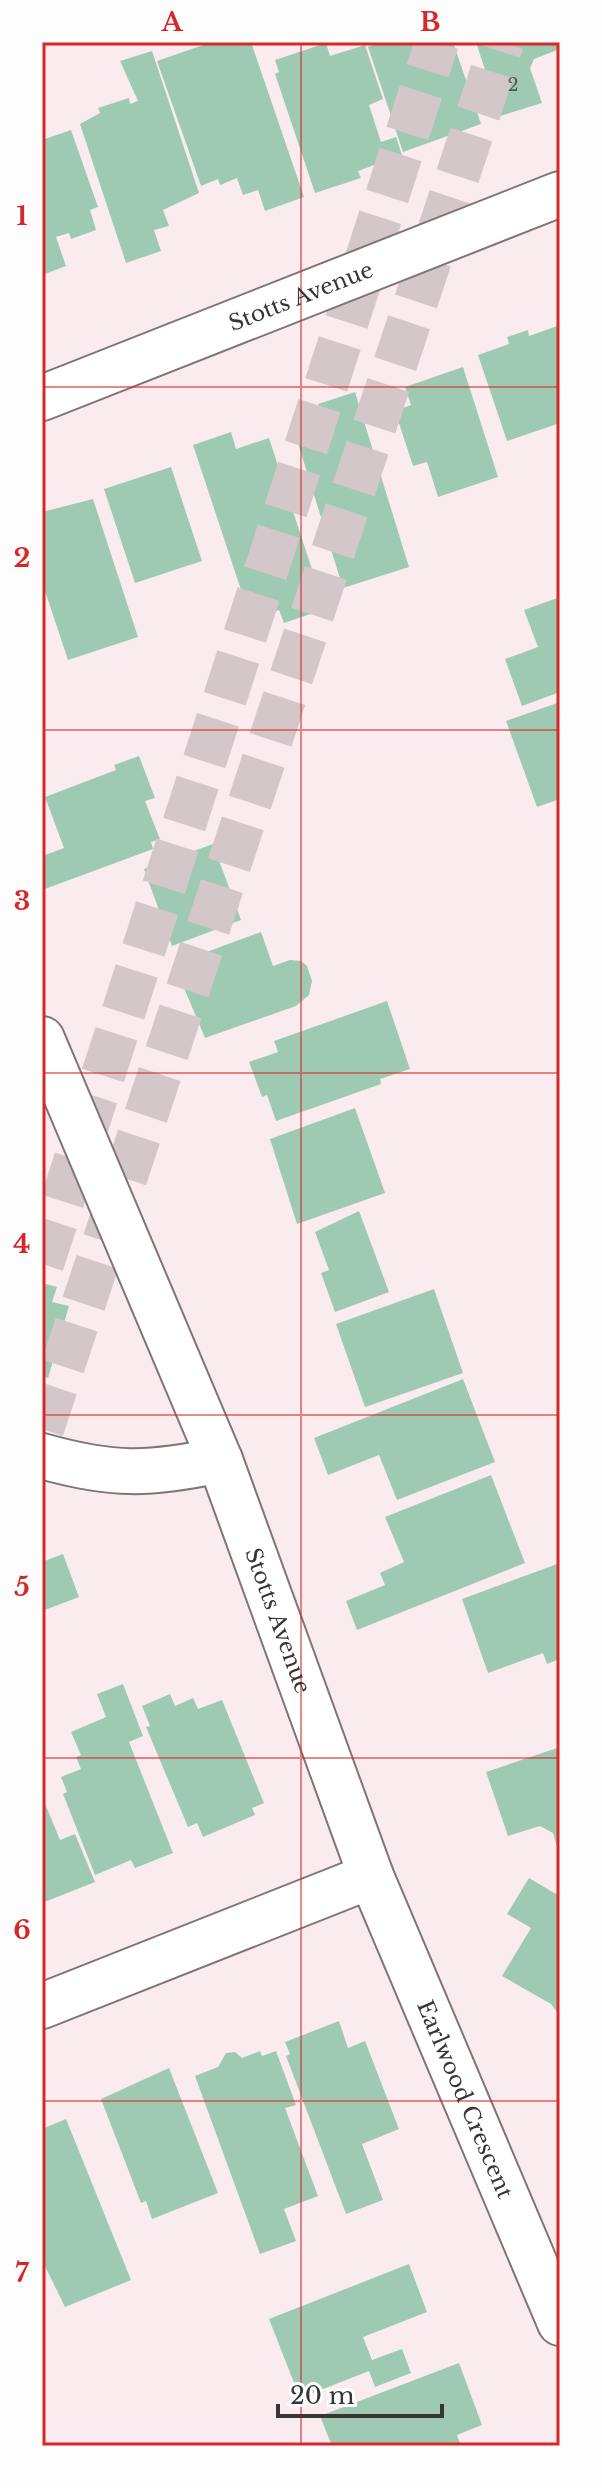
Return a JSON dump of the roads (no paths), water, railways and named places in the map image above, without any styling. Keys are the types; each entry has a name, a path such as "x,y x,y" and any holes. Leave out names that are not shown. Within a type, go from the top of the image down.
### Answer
{"street":[{"name":"Stotts Avenue","path":"42,398 560,194"},
{"name":"Stotts Avenue","path":"42,1039 220,1460 371,1876"},
{"path":"42,1456 128,1474 173,1470 220,1460"},
{"path":"42,2006 371,1876"},
{"name":"Earlwood Crescent","path":"371,1876 560,2323"}],"tunnel":[{"path":"42,1264 437,42"},
{"path":"42,1429 502,42"}]}
